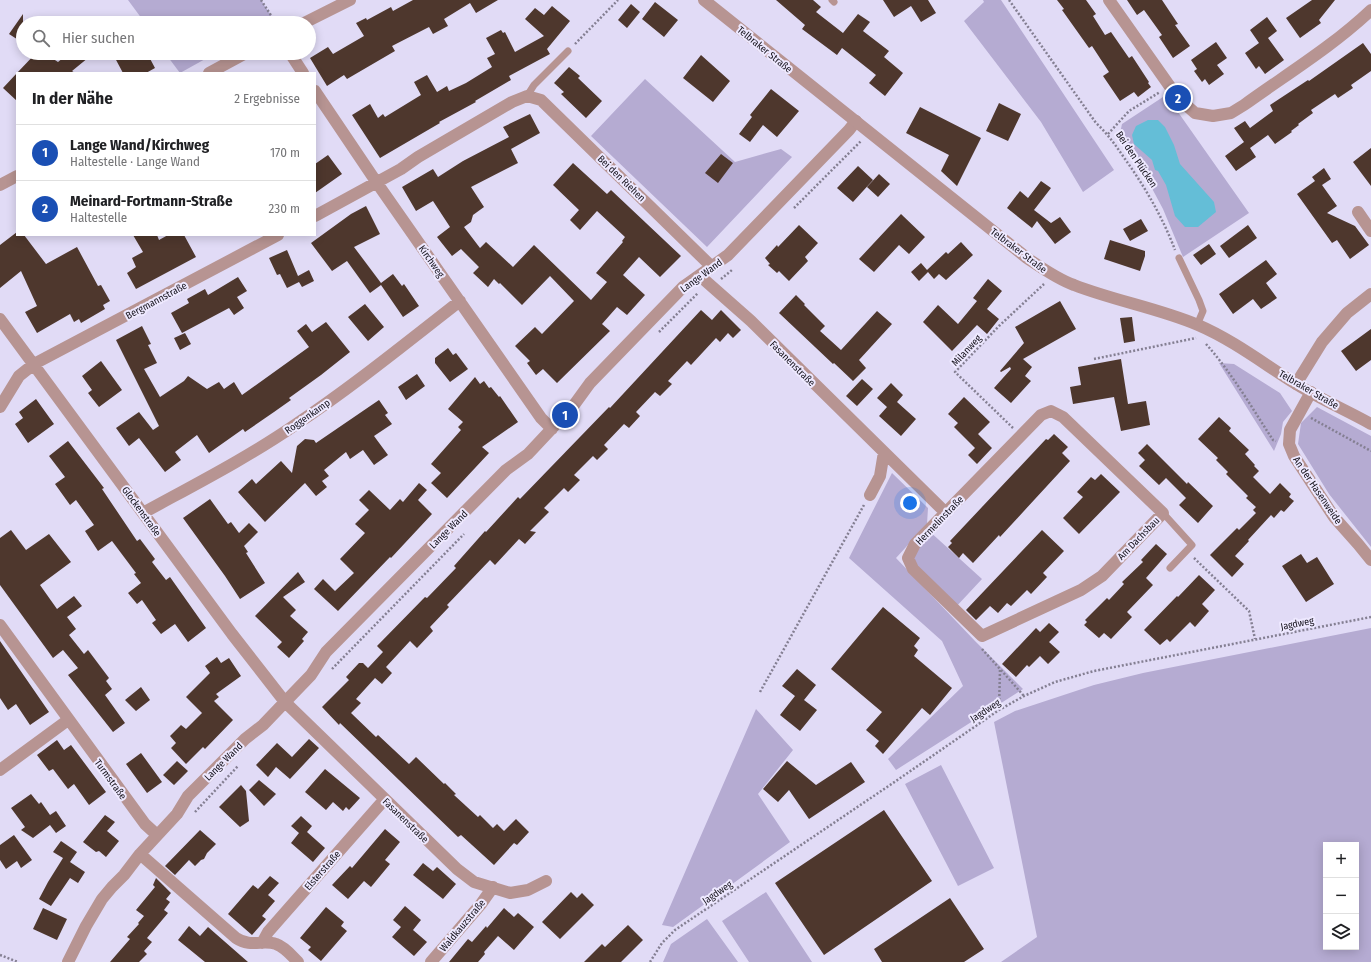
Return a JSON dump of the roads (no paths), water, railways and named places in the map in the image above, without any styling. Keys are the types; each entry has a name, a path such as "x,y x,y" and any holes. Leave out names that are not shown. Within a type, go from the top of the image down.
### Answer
{"street":[{"path":"316,17 350,0"},
{"path":"1109,0 1178,98 1195,113 1213,116 1231,113 1320,50 1358,22 1371,10"},
{"name":"Telbraker Straße","path":"709,1 1027,258 1050,273 1073,285 1116,299 1165,312 1197,325 1234,344 1296,384 1371,424"},
{"path":"211,72 233,60"},
{"path":"295,60 302,72"},
{"name":"Kirchweg","path":"316,92 377,183 542,418 552,429"},
{"path":"316,215 402,169 418,157 512,102 527,96"},
{"name":"Bei den Riehen","path":"527,96 541,100 712,267"},
{"name":"Lange Wand","path":"68,962 86,926 102,899 124,875 140,854 177,814 188,796 245,739 263,725 311,675 326,652 506,470 528,454 574,405 590,383 683,287 728,256 856,121"},
{"path":"0,185 16,177"},
{"path":"1358,212 1371,231"},
{"name":"Bergmannstraße","path":"34,364 276,236"},
{"name":"Fasanenstraße","path":"700,276 751,321 945,512"},
{"path":"1296,384 1322,342 1346,313 1371,294"},
{"name":"Roggenkamp","path":"143,513 249,454 296,425 355,382 460,301"},
{"name":"Glockenstraße","path":"0,319 232,634 285,702"},
{"path":"0,407 19,376 34,364"},
{"name":"An der Hasenweide","path":"1311,392 1290,430 1289,444 1294,456 1334,517 1371,560"},
{"name":"Hermelinstraße","path":"982,636 913,569 908,558 915,544 945,512 961,498 1020,435 1041,415 1051,411"},
{"name":"Am Dachsbau","path":"982,636 1081,590 1102,576 1163,512 1063,417 1051,411"},
{"path":"870,495 880,476 884,452"},
{"name":"Turmstraße","path":"0,624 68,720 145,824 157,836"},
{"name":"Fasanenstraße","path":"285,702 384,800 457,869 474,882 510,893 528,890 546,881"},
{"path":"0,770 68,720"},
{"name":"Elsterstraße","path":"262,943 268,932 384,800"},
{"path":"140,854 236,938 242,942 278,944 298,962"},
{"name":"Waldkauzstraße","path":"431,962 481,904 493,887"}],"lane":[{"path":"527,96 534,85 568,51"},
{"path":"1179,258 1203,311 1197,325"},
{"path":"1163,512 1192,545 1170,568"}],"water":[{"path":"1148,120 1158,120 1165,127 1174,145 1180,164 1214,202 1216,212 1198,227 1185,227 1175,216 1166,185 1158,171 1155,170 1152,160 1134,144 1132,135 1136,126"}],"place":[{"name":"Meinard-Fortmann-Straße","path":"1178,98"},
{"name":"Lange Wand/Kirchweg","path":"565,415"}]}
